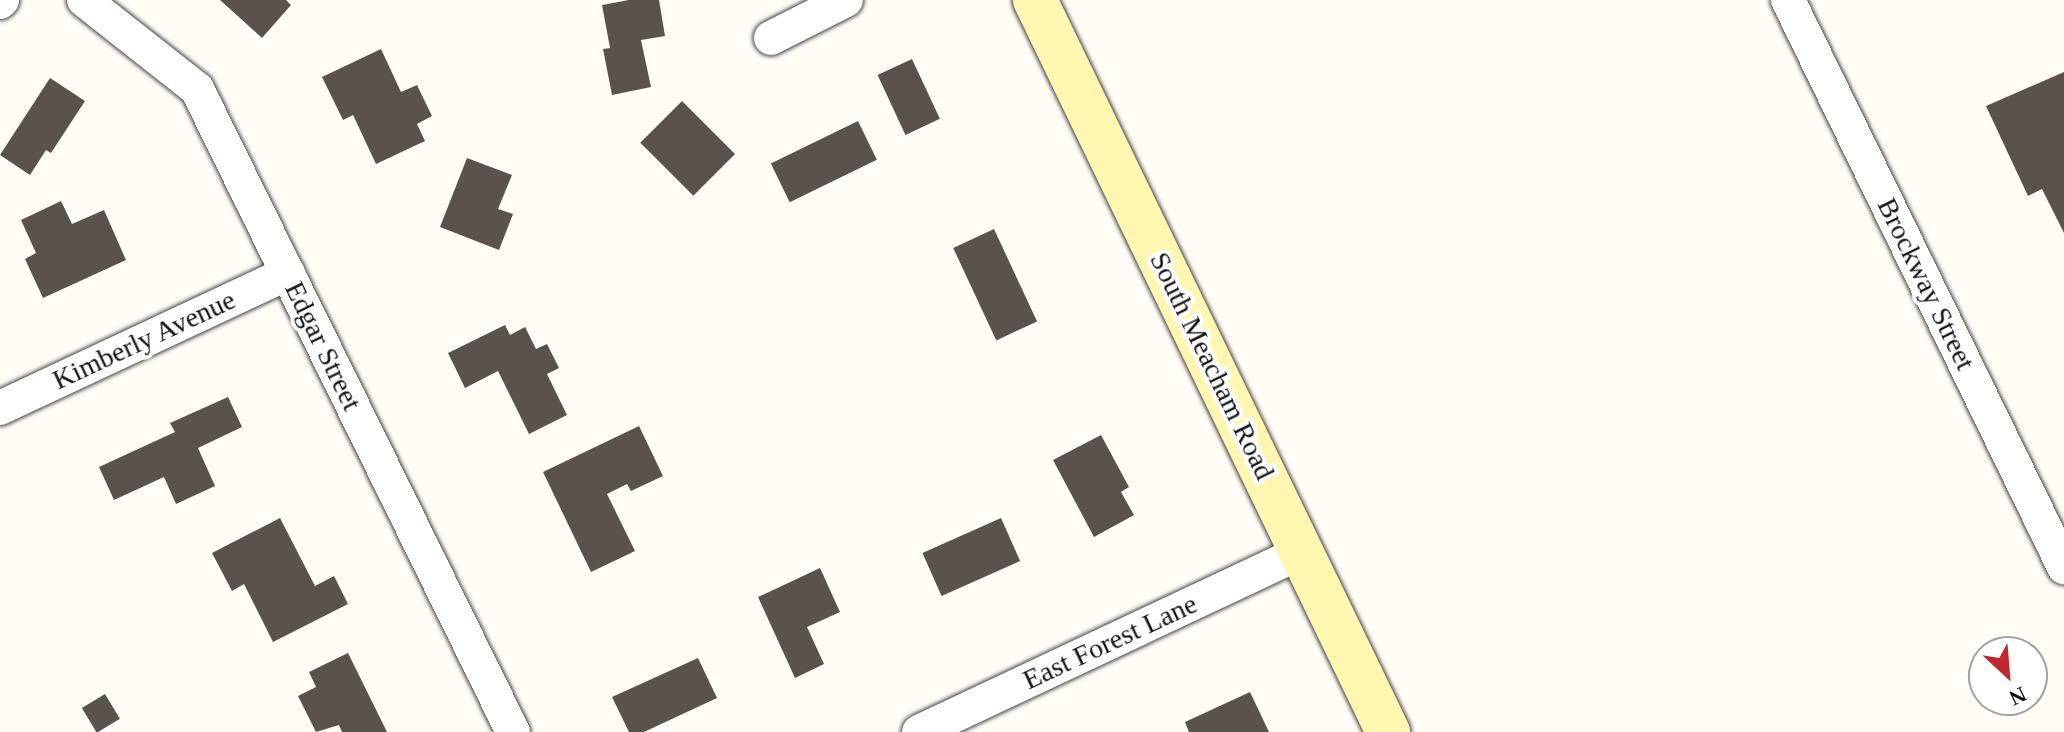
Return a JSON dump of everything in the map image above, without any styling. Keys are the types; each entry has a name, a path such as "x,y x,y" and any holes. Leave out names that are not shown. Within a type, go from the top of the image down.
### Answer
{"main road":[{"name":"South Meacham Road","path":"1035,0 1388,732"}],"street":[{"name":"Edgar Street","path":"84,0 197,89 513,732"},
{"path":"771,38 846,0"},
{"name":"Brockway Street","path":"1788,0 2064,567"},
{"name":"Kimberly Avenue","path":"0,408 288,273"},
{"name":"East Forest Lane","path":"919,732 1301,552"}],"building":[{"path":"220,0 286,0 291,5 262,38"},
{"path":"629,0 659,0 665,36 641,40 651,87 612,95 603,49 610,48 602,5"},
{"path":"381,49 401,92 417,85 432,116 417,124 425,141 376,164 353,115 343,120 322,77"},
{"path":"912,59 940,119 905,135 878,75"},
{"path":"2064,72 2064,233 2042,189 2028,196 1986,106"},
{"path":"50,78 85,101 51,153 46,150 30,175 0,155"},
{"path":"682,101 735,154 693,196 640,143"},
{"path":"858,121 877,160 790,202 771,164"},
{"path":"467,158 512,175 498,209 513,214 499,250 440,227"},
{"path":"61,201 72,224 104,210 126,260 43,298 25,259 36,253 21,220"},
{"path":"994,229 1037,321 996,340 953,248"},
{"path":"505,325 510,335 525,327 536,349 547,344 559,368 547,374 567,415 529,434 498,371 465,388 448,353"},
{"path":"228,397 242,427 198,448 215,486 176,504 164,477 114,500 99,467 175,432 170,423"},
{"path":"639,426 663,476 631,491 627,484 607,494 635,551 591,572 543,472"},
{"path":"1101,435 1129,487 1121,492 1134,515 1094,537 1053,460"},
{"path":"280,518 315,586 334,576 348,604 273,642 244,584 232,591 212,553"},
{"path":"1001,518 1020,561 942,596 922,553"},
{"path":"820,568 840,612 807,627 824,664 795,678 758,597"},
{"path":"348,653 387,732 342,732 339,725 316,732 298,696 316,687 309,672"},
{"path":"698,658 717,698 644,732 629,732 612,697"},
{"path":"1250,692 1269,732 1189,732 1185,722"},
{"path":"105,694 120,719 96,732 82,708"}]}
